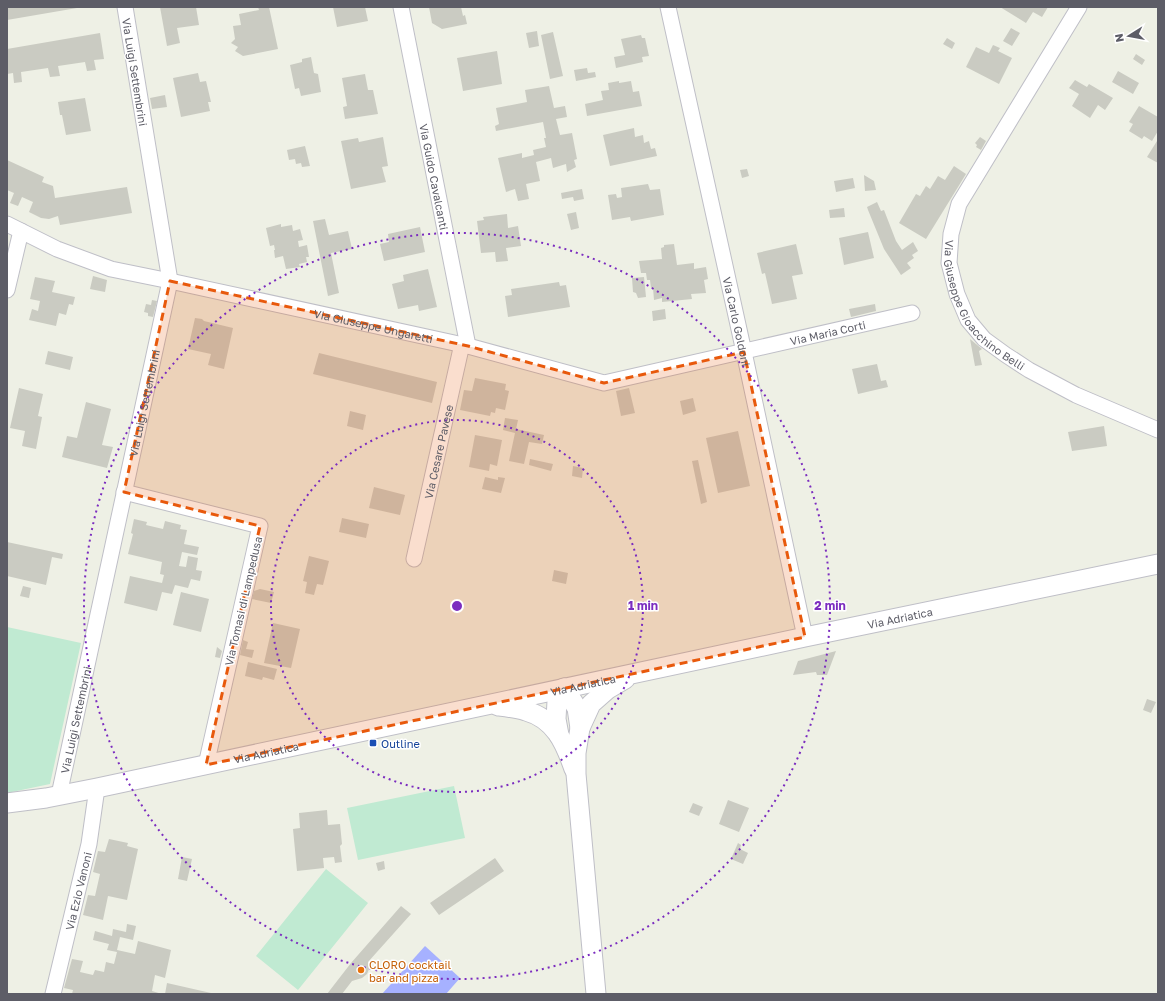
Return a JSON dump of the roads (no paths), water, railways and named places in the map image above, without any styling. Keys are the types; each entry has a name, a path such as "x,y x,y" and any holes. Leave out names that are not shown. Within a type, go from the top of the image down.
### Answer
{"street":[{"name":"Via Luigi Settembrini","path":"59,795 170,281 125,7"},
{"name":"Via Guido Cavalcanti","path":"401,7 465,345"},
{"name":"Via Carlo Goldoni","path":"668,7 805,637"},
{"name":"Via Giuseppe Gioacchino Belli","path":"1079,7 959,204 951,234 949,263 957,294 968,320 984,339 1028,370 1076,395 1158,430"},
{"name":"Via Giuseppe Ungaretti","path":"7,224 57,249 111,269 465,345 604,383 744,352"},
{"path":"7,290 21,231"},
{"name":"Via Maria Corti","path":"744,352 912,313"},
{"name":"Via Cesare Pavese","path":"414,559 465,345"},
{"name":"Via Tomasi di Lampedusa","path":"124,492 260,526 206,765"},
{"name":"Via Adriatica","path":"7,803 97,788 634,673 1158,564"},
{"path":"596,994 576,774 576,753 580,728 591,704 608,689 634,673"},
{"path":"559,735 556,719 557,701 564,688 577,708 580,728"},
{"path":"491,704 526,711 545,719 559,735 568,750 576,774"},
{"name":"Via Ezio Vanoni","path":"54,994 90,844 97,788"}],"water":[{"path":"425,946 460,978 446,994 382,994"}],"place":[{"name":"Outline","path":"373,743"},
{"name":"CLORO cocktail bar and pizza","path":"361,970"}]}
